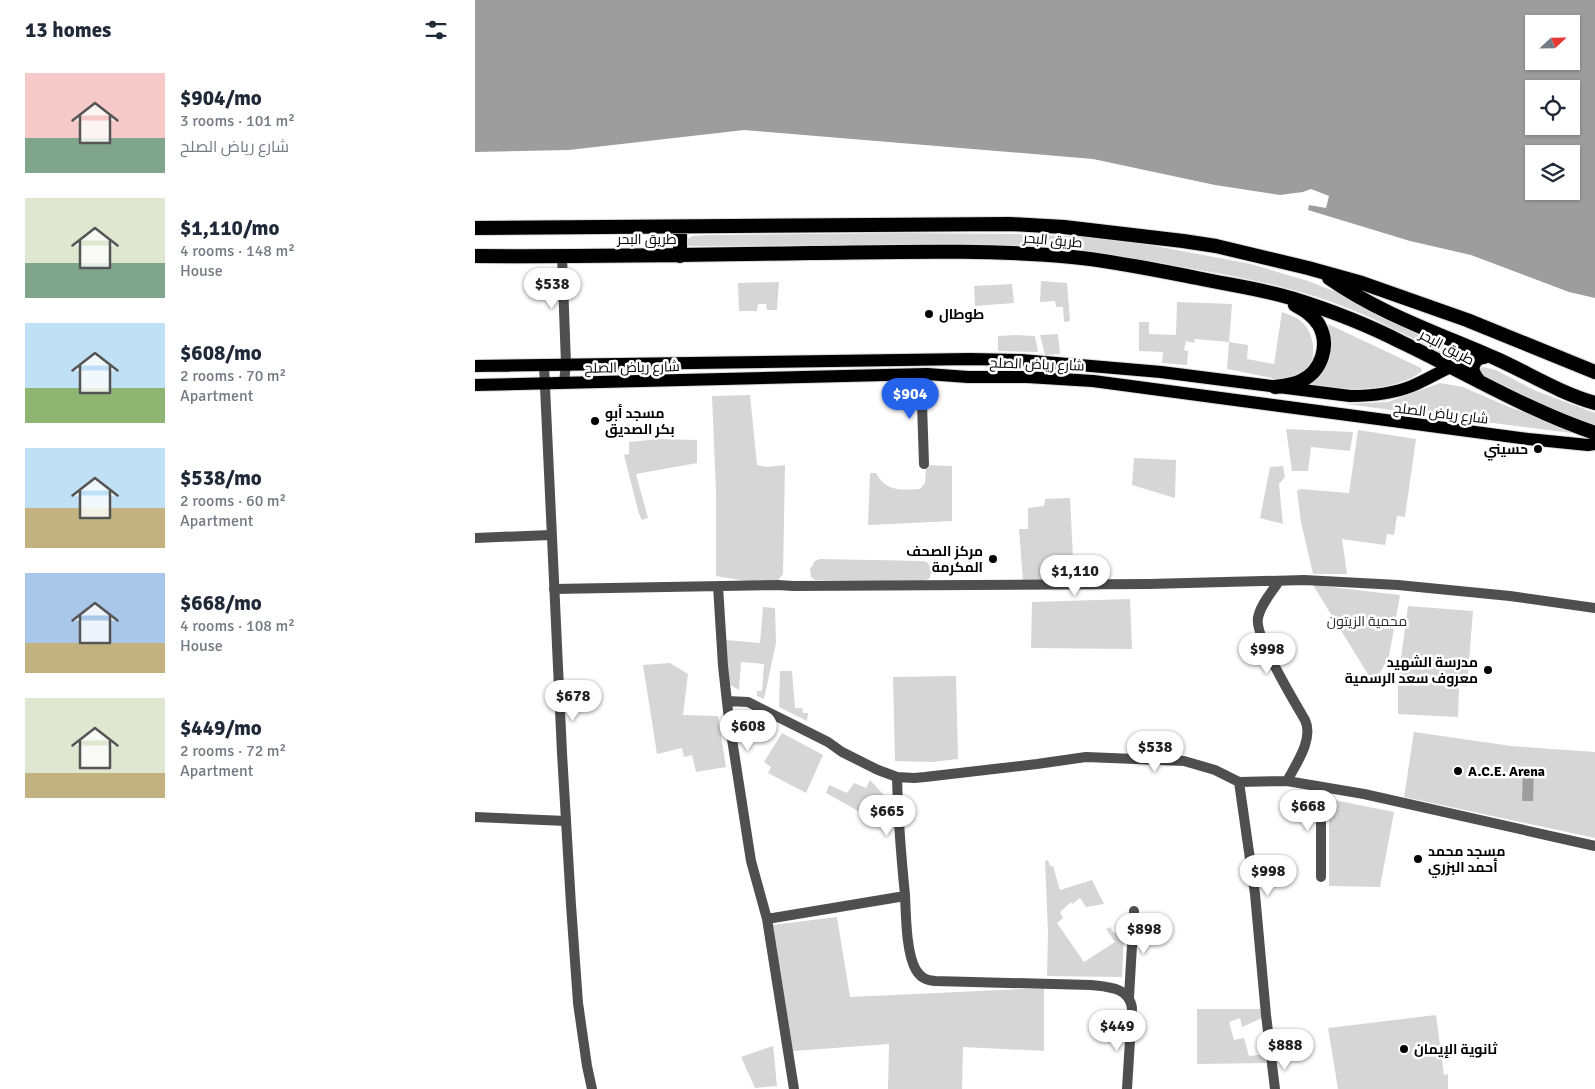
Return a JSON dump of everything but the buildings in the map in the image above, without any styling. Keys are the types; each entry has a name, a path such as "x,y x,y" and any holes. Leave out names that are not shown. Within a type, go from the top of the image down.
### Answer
{"highway":[{"name":"طريق البحر","path":"475,228 1010,224 1117,232 1216,246 1320,271 1389,292 1467,320 1595,372"},
{"path":"680,227 680,256"},
{"name":"طريق البحر","path":"475,256 680,256 752,253 897,252 1011,253 1070,257 1125,264 1270,292 1319,308 1399,340 1482,384 1538,410 1595,433"},
{"path":"1320,271 1348,291 1377,307 1497,359 1554,388 1595,402"},
{"path":"1270,292 1311,315 1319,325 1324,344 1322,360 1312,374 1301,382 1275,387"},
{"path":"1423,352 1437,356 1450,356 1454,351 1454,345 1445,337"},
{"path":"1479,358 1475,360 1472,367 1473,374 1482,384"}],"main road":[{"name":"شارع رياض الصلح","path":"475,366 970,359 1021,360 1161,372 1350,396 1379,394 1410,386 1465,361 1479,358 1497,359"},
{"name":"شارع رياض الصلح","path":"475,385 921,374 968,378 1027,377 1093,381 1528,439 1587,445 1595,444"},
{"path":"1254,403 1257,385"}],"street":[{"path":"562,256 566,364 564,382"},
{"path":"544,365 551,535 576,974 590,1086"},
{"path":"921,374 925,464"},
{"path":"475,538 551,535"},
{"path":"554,589 778,585 1139,584 1304,580 1398,585 1510,596 1595,608"},
{"path":"1279,581 1261,609 1257,621 1263,640 1305,720 1309,732 1303,750 1287,782"},
{"path":"718,586 727,701 751,861 767,919 794,1089"},
{"path":"727,701 748,702 777,718 810,732 842,752 878,770 897,776 925,777 1086,757 1184,761 1215,770 1239,782 1287,782 1321,787 1392,800 1595,846"},
{"path":"897,776 899,830 908,938 915,968 923,978 935,981 1091,985 1117,989 1129,997"},
{"path":"1239,782 1255,894 1265,1015 1275,1089"},
{"path":"1321,787 1321,877"},
{"path":"475,817 567,821"},
{"path":"767,919 905,896"},
{"path":"1127,1089 1132,1018 1129,997 1134,911"}],"green space":[{"path":"899,233 1087,237 1129,241 1251,264 1308,281 1354,299 1450,347 1450,349 1442,354 1360,313 1294,290 1216,273 1093,252 1007,245 689,246 686,244 686,240 692,236 708,235"},
{"path":"1041,281 1067,283 1070,321 1064,322 1063,307 1056,307 1055,301 1040,302"},
{"path":"779,282 777,310 767,310 766,304 758,304 757,311 739,311 738,283"},
{"path":"1012,284 1014,303 975,306 974,286"},
{"path":"1177,302 1232,304 1229,342 1195,339 1194,343 1186,341 1184,350 1188,351 1187,365 1162,363 1163,352 1139,351 1139,322 1149,322 1149,334 1176,335"},
{"path":"1282,312 1299,319 1308,329 1313,344 1312,360 1305,373 1298,378 1271,383 1272,378 1227,369 1229,342 1248,345 1247,359 1274,364"},
{"path":"1328,324 1421,368 1422,371 1414,377 1401,382 1376,388 1365,389 1311,385 1310,382 1324,369 1330,356 1331,342"},
{"path":"1058,334 1060,354 1045,355 1040,335"},
{"path":"998,336 1035,336 1038,352 998,351"},
{"path":"1483,367 1496,370 1534,390 1595,413 1595,425 1528,400 1479,374 1479,369"},
{"path":"1440,383 1463,387 1509,407 1587,435 1345,404 1388,402"},
{"path":"750,395 757,465 767,467 785,465 783,574 778,580 758,583 716,576 716,492 712,396"},
{"path":"1286,429 1353,432 1350,451 1311,447 1308,471 1292,471"},
{"path":"1358,430 1416,439 1405,517 1397,516 1394,535 1387,534 1385,545 1342,539 1347,574 1313,574 1301,522 1297,491 1300,489 1349,493"},
{"path":"660,439 697,440 697,463 636,474 648,518 642,520 624,455 629,454 629,442"},
{"path":"1134,458 1176,460 1175,498 1132,485"},
{"path":"926,465 952,466 952,521 868,525 870,473 876,473 884,484 889,487 907,490 920,489 925,483"},
{"path":"1283,466 1285,477 1279,484 1283,524 1260,518 1270,467"},
{"path":"1070,498 1074,579 1023,581 1019,529 1028,529 1028,508 1044,506 1045,499"},
{"path":"820,559 924,561 928,563 932,571 929,579 920,582 815,580 811,577 810,569 815,561"},
{"name":"محمية الزيتون","path":"1313,585 1400,595 1389,656 1374,684"},
{"path":"1130,599 1132,649 1031,648 1032,602"},
{"path":"1408,606 1473,611 1467,686 1459,686 1458,717 1398,714 1398,680"},
{"path":"763,607 775,608 776,643 764,699 757,696 757,691 762,691 764,664 741,662 739,690 727,683 726,640 760,643"},
{"path":"670,663 688,674 683,715 718,716 726,767 696,772 692,755 684,757 682,748 657,754 643,665"},
{"path":"780,671 792,671 795,708 802,708 803,713 808,713 807,721 779,707"},
{"path":"956,676 958,759 932,762 895,761 893,677"},
{"path":"1414,732 1511,746 1595,752 1595,838 1404,797"},
{"path":"782,733 823,755 806,793 768,773 771,767 764,762"},
{"path":"870,780 891,806 893,818 891,824 886,826 871,824 871,818 826,793 829,785 847,793 854,783 866,788"},
{"path":"1329,799 1394,812 1380,887 1329,886"},
{"path":"1048,860 1050,866 1053,866 1060,890 1092,880 1104,904 1086,907 1080,898 1072,904 1071,902 1060,912 1063,918 1057,923 1084,962 1115,942 1106,929 1110,927 1114,933 1124,930 1122,977 1047,976 1048,933 1045,861"},
{"path":"837,917 850,997 1044,988 1044,1051 963,1047 962,1089 888,1089 889,1044 793,1051 772,925"},
{"path":"1197,1009 1260,1009 1262,1018 1242,1027 1240,1018 1229,1022 1234,1040 1244,1038 1249,1056 1265,1054 1266,1063 1197,1064"},
{"path":"1436,1015 1444,1075 1448,1074 1448,1089 1338,1089 1328,1028"},
{"path":"773,1046 777,1086 755,1088 741,1057"}],"shaded area":[{"path":"475,0 1595,0 1595,298 1569,292 1471,255 1410,241 1308,210 1309,205 1326,208 1329,196 1311,189 1280,195 1215,185 1093,159 744,130 569,150 475,152"},
{"path":"1523,772 1534,772 1533,801 1522,801"}],"place":[{"name":"طوطال","path":"929,314"},
{"name":"مسجد أبو بكر الصديق","path":"595,421"},
{"name":"حسيني","path":"1538,449"},
{"name":"مركز الصحف المكرمة","path":"993,559"},
{"name":"مدرسة الشهيد معروف سعد الرسمية","path":"1488,670"},
{"name":"A.C.E. Arena","path":"1458,771"},
{"name":"مسجد محمد أحمد البزري","path":"1418,859"},
{"name":"ثانوية الإيمان","path":"1404,1049"}]}
